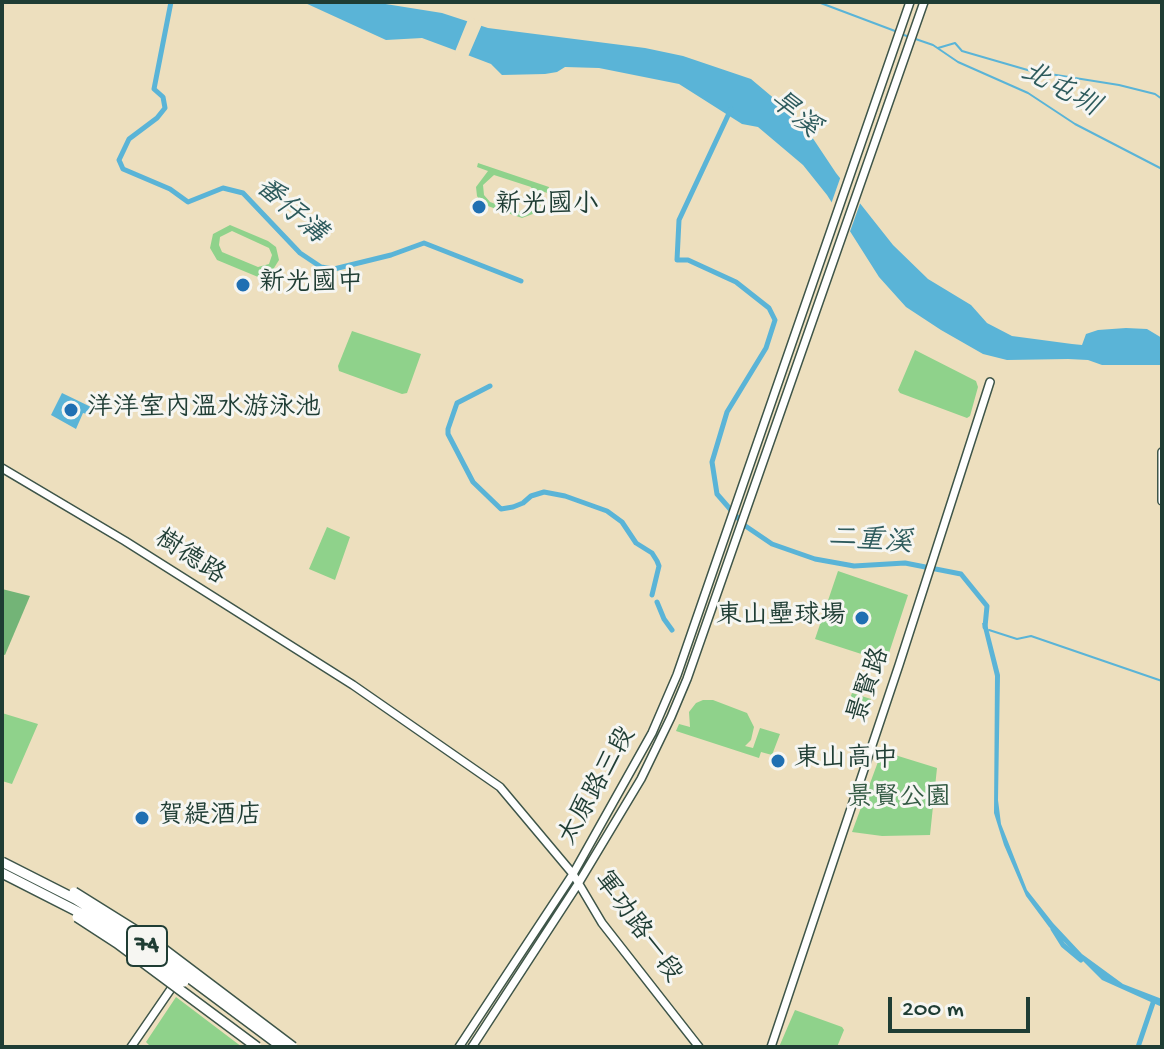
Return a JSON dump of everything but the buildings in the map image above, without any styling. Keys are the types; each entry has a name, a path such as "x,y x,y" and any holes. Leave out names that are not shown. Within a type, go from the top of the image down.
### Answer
{"highway":[{"name":"74","path":"2,862 25,880 123,937 271,1047"},
{"name":"74","path":"2,873 75,899 129,933 282,1047"},
{"path":"25,880 117,943 257,1047"},
{"path":"25,880 63,887 132,926 293,1047"}],"main road":[{"name":"太原路三段","path":"459,1047 573,874 652,733 677,675 910,2"},
{"name":"太原路三段","path":"472,1047 578,884 657,750 687,679 924,2"},
{"name":"景賢路","path":"771,1047 990,382"},
{"path":"1162,452 1162,501"},
{"name":"樹德路","path":"2,468 125,541 353,685"},
{"name":"軍功路一段","path":"353,685 500,787 573,874 602,923 699,1047"},
{"path":"131,1047 173,990 186,962"}],"green space":[{"path":"478,163 549,187 548,193 540,191 542,201 538,212 522,218 482,204 476,187 488,171 477,167","holes":["494,175 531,187 536,198 532,207 518,212 490,202 484,195 483,185"]},
{"path":"230,225 276,247 279,260 269,276 277,279 275,284 217,260 210,248 213,234","holes":["232,231 269,248 272,255 269,264 258,267 222,252 220,237"]},
{"path":"352,331 421,354 407,393 402,394 339,371 338,366"},
{"path":"915,350 976,381 978,387 970,416 967,418 900,393 898,390"},
{"path":"327,527 350,537 335,580 309,569"},
{"name":"東山壘球場","path":"838,571 908,595 886,662 815,639"},
{"path":"2,589 30,596 5,655 2,654"},
{"path":"852,693 871,699 864,720 845,713"},
{"path":"703,700 713,700 747,713 754,727 751,740 745,746 753,748 760,728 780,734 772,755 761,752 759,758 676,731 679,724 690,727 689,712"},
{"path":"2,713 38,724 12,784 2,781"},
{"name":"景賢公園","path":"882,751 937,768 930,835 882,836 852,832"},
{"path":"176,997 242,1047 151,1047 146,1042"},
{"path":"795,1010 842,1027 844,1030 837,1047 779,1047"}],"water":[{"name":"旱溪","path":"303,2 373,2 442,13 488,28 645,48 683,56 751,79 802,122 836,173 893,245 928,279 971,305 987,323 1012,336 1082,345 1086,334 1098,330 1147,329 1162,338 1162,365 1102,365 1088,360 1068,359 1007,360 983,354 941,330 906,307 879,277 827,195 803,165 758,127 742,124 679,84 599,68 565,67 545,74 502,75 491,64 422,38 386,40"},
{"name":"洋洋室內溫水游泳池","path":"62,393 91,407 87,414 83,413 76,429 51,415"},
{"path":"982,623 987,624 1000,675 998,800 1001,824 1027,890 1082,954 1123,984 1162,999 1162,1007 1102,980 1049,927 1026,896 994,813 995,676"}],"pier":[{"path":"469,17 483,22 467,59 454,54"},
{"path":"842,173 862,198 848,237 830,207"}],"waterway":[{"name":"番仔溝","path":"171,2 154,89 163,97 165,108 129,139 119,160 123,169 170,189 188,202 223,188 243,193 300,253 321,267 334,269 424,243 521,281"},
{"name":"北屯圳","path":"818,2 895,31"},
{"name":"北屯圳","path":"901,34 933,45 958,62 1028,93 1075,124 1162,169"},
{"name":"北屯圳","path":"938,48 955,43 962,51 1031,71 1119,85 1155,94 1162,99"},
{"name":"二重溪","path":"731,109 679,220 677,260 688,260 736,282 769,308 775,320 766,348 727,412 712,462 717,494 744,525 772,544 815,559 854,566 905,563 961,574 987,606 985,627"},
{"name":"番仔溝","path":"490,386 457,403 448,429 473,482 501,509 513,507 544,492 607,511 622,522 636,543 652,553 657,561 659,566 652,595"},
{"name":"番仔溝","path":"657,602 672,630"},
{"path":"989,630 1017,639 1031,636 1162,681"},
{"name":"二重溪","path":"1053,929 1063,945 1081,960"},
{"path":"1138,1047 1154,1000"}],"place":[{"name":"新光國小","path":"479,207"},
{"name":"新光國中","path":"243,285"},
{"name":"洋洋室內溫水游泳池","path":"71,410"},
{"name":"東山壘球場","path":"862,618"},
{"name":"東山高中","path":"778,761"},
{"name":"賀緹酒店","path":"142,818"}]}
